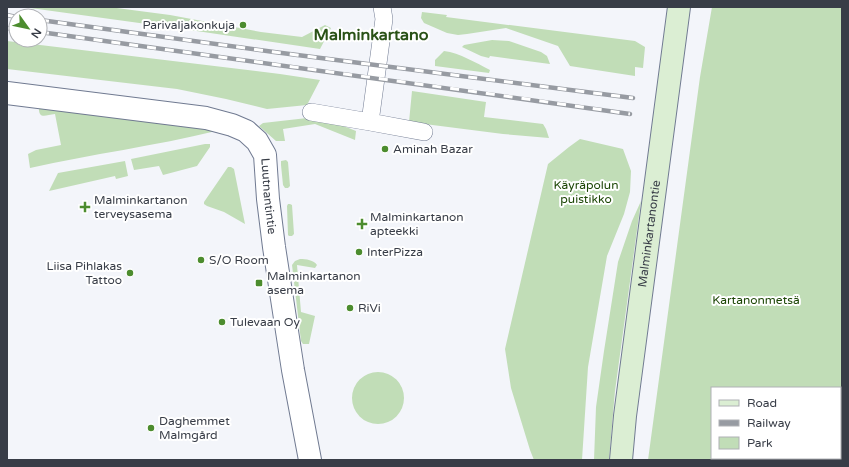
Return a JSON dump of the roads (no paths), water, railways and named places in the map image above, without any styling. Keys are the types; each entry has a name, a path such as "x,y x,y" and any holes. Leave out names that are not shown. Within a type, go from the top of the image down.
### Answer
{"main road":[{"name":"Malminkartanontie","path":"621,460 625,416 678,7"}],"street":[{"path":"370,122 384,19 382,7"},
{"name":"Luutnantintie","path":"7,93 206,118 232,125 246,131 257,141 265,155 268,199 274,247 293,370 310,460"},
{"path":"311,112 424,132"}],"railway":[{"path":"48,21 633,98"},
{"path":"48,33 630,114"}],"place":[{"name":"Parivaljakonkuja","path":"243,25"},
{"name":"Aminah Bazar","path":"385,149"},
{"name":"Malminkartanon terveysasema","path":"85,207"},
{"name":"Malminkartanon apteekki","path":"362,224"},
{"name":"InterPizza","path":"359,252"},
{"name":"S/O Room","path":"201,260"},
{"name":"Liisa Pihlakas Tattoo","path":"130,273"},
{"name":"Malminkartanon asema","path":"259,283"},
{"name":"RiVi","path":"350,308"},
{"name":"Tulevaan Oy","path":"222,322"},
{"name":"Daghemmet Malmgård","path":"151,428"}],"district":[{"name":"Malminkartano","path":"371,34"}],"park label":[{"name":"Käyräpolun puistikko","path":"586,192"},
{"name":"Kartanonmetsä","path":"756,300"}]}
